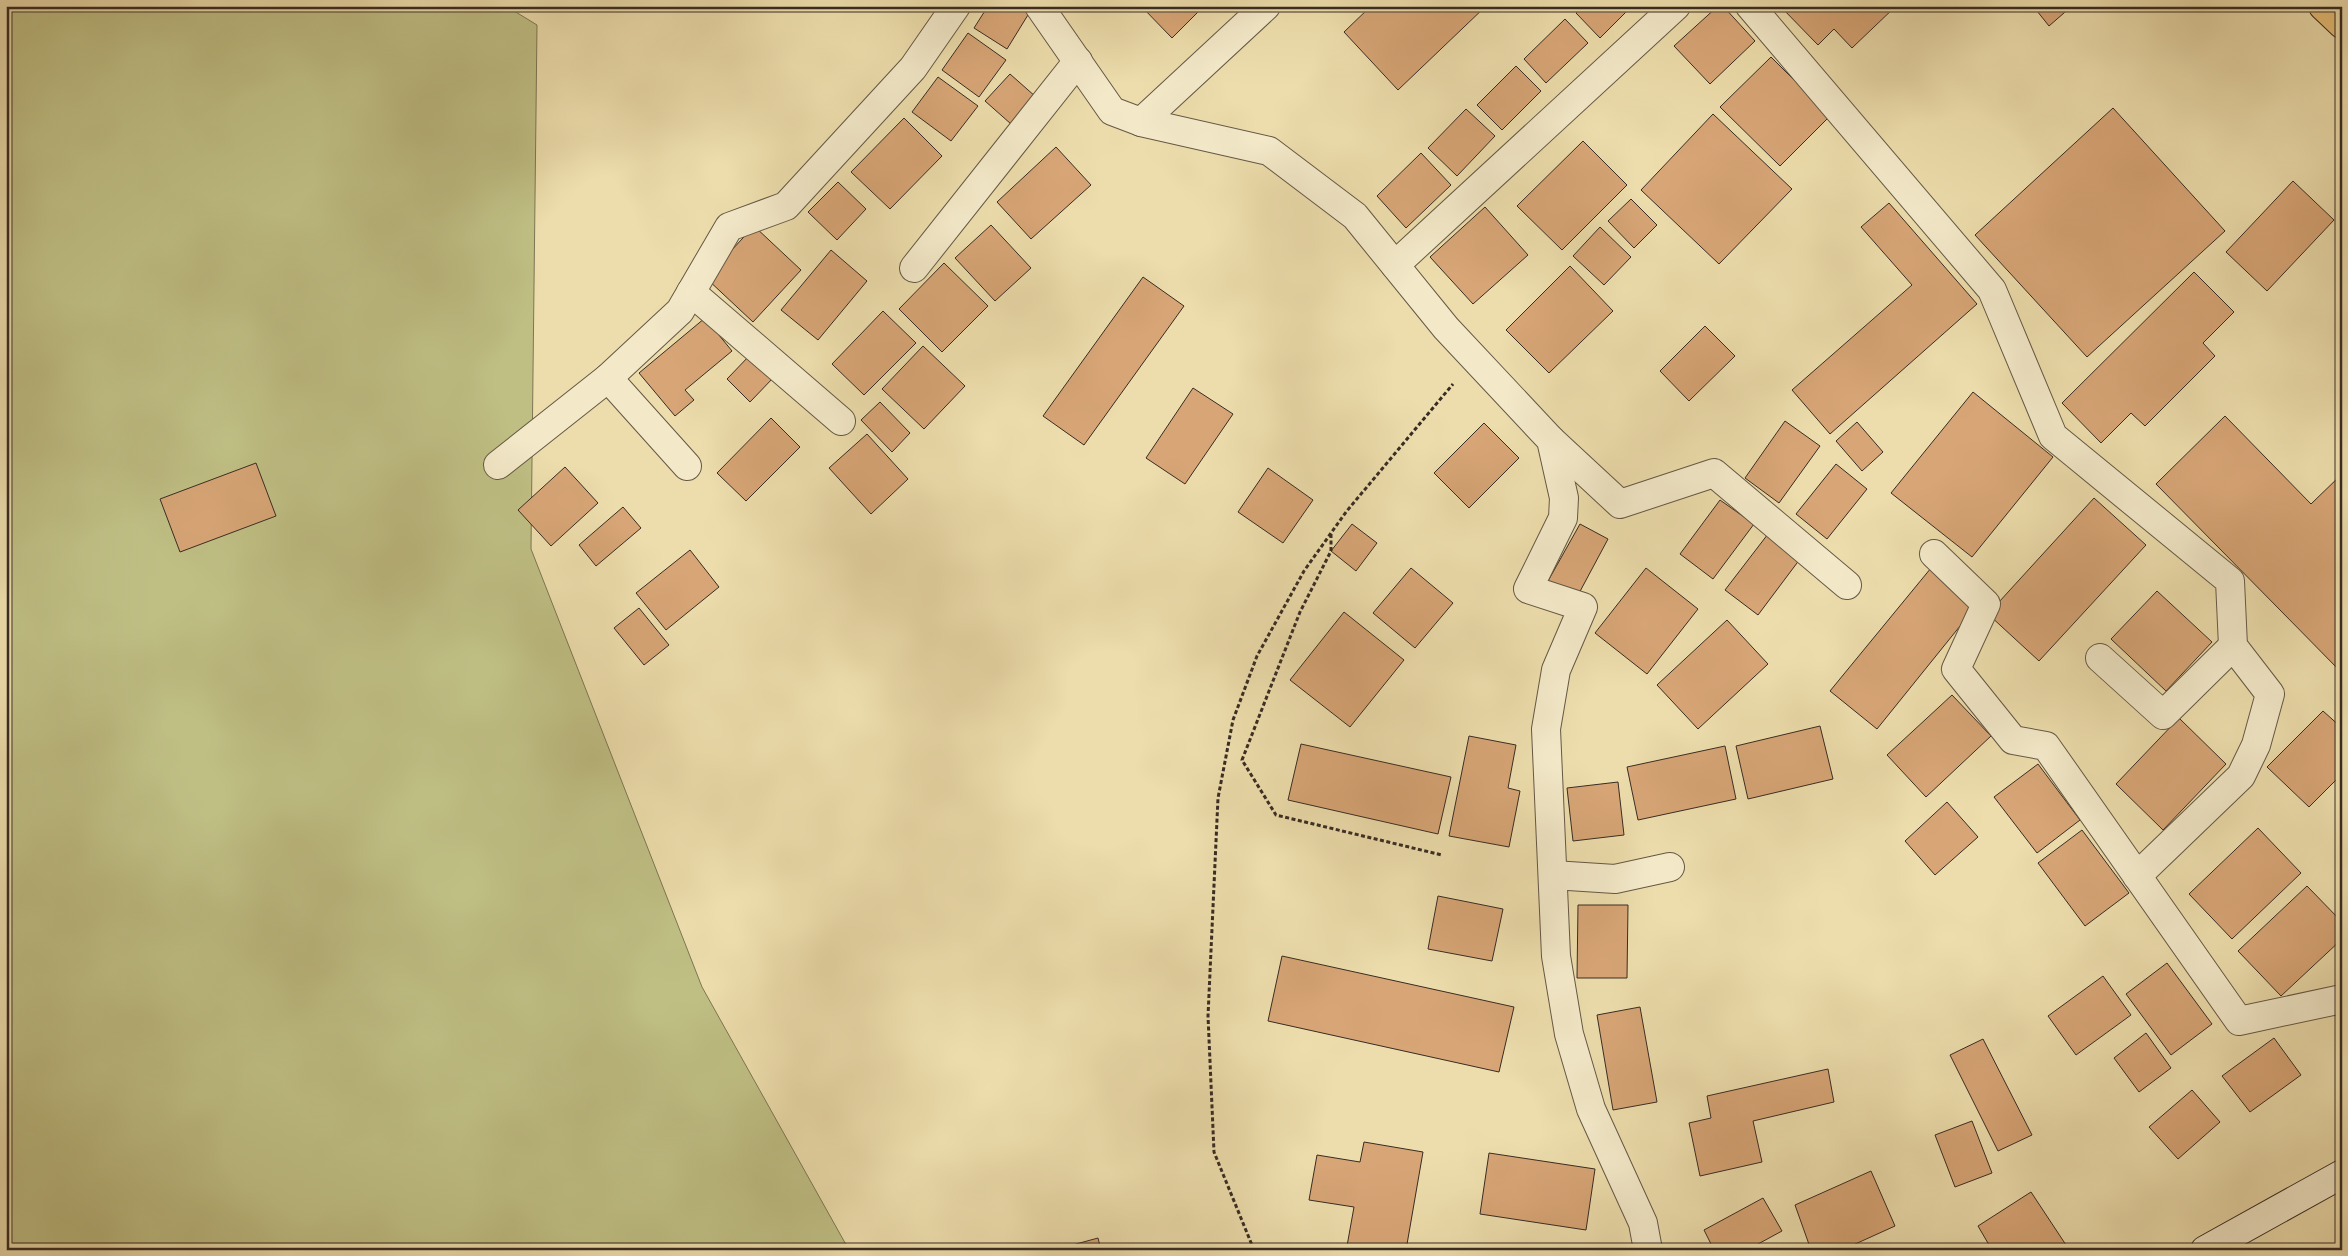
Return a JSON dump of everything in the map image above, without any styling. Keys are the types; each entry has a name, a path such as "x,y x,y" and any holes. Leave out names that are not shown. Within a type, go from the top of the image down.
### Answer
{"highway":[{"path":"2323,6 2342,24"}],"street":[{"path":"498,465 608,378 680,311 729,227 786,206 913,68 956,6"},
{"path":"1039,6 1112,111 1141,122 1269,151 1356,216 1446,328 1551,440 1620,504 1714,472 1847,585"},
{"path":"1141,122 1266,6"},
{"path":"1395,265 1676,6"},
{"path":"1750,6 1992,290 2053,436 2230,581 2232,646 2270,694 2256,745 2240,776 2138,876"},
{"path":"914,268 1078,61"},
{"path":"691,292 841,421"},
{"path":"608,378 687,466"},
{"path":"1551,440 1564,498 1563,518 1528,589 1583,606 1556,670 1546,729 1556,956 1569,1034 1591,1109 1643,1224 1648,1250"},
{"path":"1934,554 1986,604 1956,669 2012,740 2046,746 2239,1021 2342,998"},
{"path":"2100,658 2162,715 2232,646"},
{"path":"1553,875 1615,879 1670,867"},
{"path":"2205,1250 2342,1174"}],"path":[{"path":"1254,1250 1214,1152 1208,1016 1218,798 1233,720 1257,656 1304,572 1346,512 1453,386 1446,328"},
{"path":"1331,532 1330,551 1300,612 1242,760 1276,815 1442,854"}],"green space":[{"path":"6,6 506,6 537,25 531,549 702,987 849,1250 6,1250"}],"building":[{"path":"988,6 1025,6 1031,10 1007,49 974,28"},
{"path":"1141,6 1204,6 1172,38"},
{"path":"1371,6 1486,6 1398,90 1344,32"},
{"path":"1583,6 1632,6 1600,38 1576,13"},
{"path":"1718,6 1723,6 1755,41 1710,84 1674,46"},
{"path":"1780,6 1896,6 1852,48 1834,29 1818,45"},
{"path":"2033,6 2072,6 2049,26"},
{"path":"1565,19 1588,43 1546,83 1524,59"},
{"path":"968,33 1006,60 979,97 942,70"},
{"path":"1771,57 1830,116 1780,166 1720,107"},
{"path":"1516,66 1541,91 1502,130 1477,105"},
{"path":"1010,74 1036,97 1011,124 985,101"},
{"path":"938,77 978,106 951,141 912,112"},
{"path":"2113,108 2225,231 2087,357 1975,235"},
{"path":"1466,109 1495,136 1457,176 1428,148"},
{"path":"1713,114 1792,189 1719,264 1641,190"},
{"path":"904,118 942,156 890,209 851,172"},
{"path":"1583,141 1627,185 1562,250 1517,206"},
{"path":"1056,147 1091,185 1031,239 997,202"},
{"path":"1421,153 1451,185 1406,228 1377,196"},
{"path":"2293,181 2334,220 2267,291 2226,252"},
{"path":"838,182 866,209 837,240 808,212"},
{"path":"1631,199 1657,225 1634,248 1608,221"},
{"path":"1889,203 1977,304 1830,434 1792,390 1912,285 1861,227"},
{"path":"1485,207 1528,255 1473,304 1430,257"},
{"path":"991,225 1031,268 995,301 955,258"},
{"path":"754,226 801,270 753,322 706,278"},
{"path":"1600,227 1631,257 1604,285 1573,256"},
{"path":"831,250 867,281 818,340 781,310"},
{"path":"944,263 988,306 942,352 899,309"},
{"path":"1570,266 1613,311 1549,373 1506,330"},
{"path":"2194,272 2234,312 2203,343 2215,356 2145,426 2131,413 2101,443 2062,403"},
{"path":"1143,277 1184,306 1084,445 1043,416"},
{"path":"883,311 916,343 864,395 832,364"},
{"path":"705,318 732,351 685,390 694,400 675,416 639,373"},
{"path":"1705,326 1735,356 1689,401 1660,371"},
{"path":"923,346 965,386 924,429 882,389"},
{"path":"751,354 774,377 750,402 727,379"},
{"path":"1193,388 1233,414 1185,484 1146,458"},
{"path":"1973,392 2053,457 1972,557 1891,493"},
{"path":"880,402 910,433 892,452 861,420"},
{"path":"2225,416 2311,504 2342,474 2342,673 2156,484"},
{"path":"771,418 800,447 746,501 717,473"},
{"path":"1785,421 1820,446 1779,503 1745,478"},
{"path":"1857,422 1883,452 1862,471 1836,441"},
{"path":"1484,423 1519,458 1469,508 1434,473"},
{"path":"867,434 908,479 871,514 829,468"},
{"path":"256,463 276,516 180,552 160,499"},
{"path":"1836,464 1867,489 1827,539 1796,514"},
{"path":"565,467 598,503 551,546 518,510"},
{"path":"1268,468 1313,500 1283,543 1238,512"},
{"path":"2094,498 2146,545 2039,661 1988,614"},
{"path":"1720,500 1754,524 1713,579 1680,554"},
{"path":"623,507 641,528 596,566 579,545"},
{"path":"1352,524 1377,543 1356,571 1331,551"},
{"path":"1580,524 1608,539 1577,597 1548,581"},
{"path":"1768,534 1800,559 1758,615 1725,590"},
{"path":"690,550 719,587 666,630 636,593"},
{"path":"1411,568 1453,603 1415,648 1373,613"},
{"path":"1646,568 1698,609 1647,674 1595,633"},
{"path":"1931,568 1977,605 1877,729 1830,691"},
{"path":"2157,591 2212,642 2166,691 2111,639"},
{"path":"639,608 669,645 644,665 614,628"},
{"path":"1344,612 1404,660 1350,727 1290,680"},
{"path":"1727,620 1768,664 1698,729 1657,685"},
{"path":"1952,695 1991,736 1926,797 1887,755"},
{"path":"2323,711 2342,728 2342,774 2309,807 2267,767"},
{"path":"2179,718 2226,764 2163,830 2116,784"},
{"path":"1820,726 1833,779 1748,799 1736,746"},
{"path":"1469,736 1516,745 1508,788 1520,791 1509,847 1449,836"},
{"path":"1301,744 1451,777 1438,834 1288,800"},
{"path":"1725,746 1736,799 1638,820 1627,767"},
{"path":"2038,764 2080,820 2037,853 1994,797"},
{"path":"1618,782 1624,835 1573,841 1567,788"},
{"path":"1947,802 1978,837 1935,875 1905,841"},
{"path":"2342,824 2342,835 2337,830"},
{"path":"2258,828 2301,873 2232,939 2189,894"},
{"path":"2082,830 2129,893 2085,926 2038,863"},
{"path":"2307,886 2342,922 2342,939 2281,996 2238,951"},
{"path":"1438,896 1503,909 1492,961 1428,949"},
{"path":"1578,905 1628,905 1627,978 1577,978"},
{"path":"1282,956 1514,1007 1499,1072 1268,1021"},
{"path":"2167,963 2212,1024 2171,1055 2126,994"},
{"path":"2103,976 2131,1015 2076,1055 2048,1016"},
{"path":"1640,1007 1657,1102 1613,1110 1597,1015"},
{"path":"2146,1033 2171,1068 2139,1092 2114,1058"},
{"path":"2274,1038 2301,1075 2250,1112 2222,1076"},
{"path":"1983,1039 2032,1135 1998,1151 1950,1055"},
{"path":"1828,1069 1834,1102 1753,1121 1762,1162 1700,1176 1689,1123 1711,1118 1707,1096"},
{"path":"2192,1090 2220,1122 2178,1159 2149,1127"},
{"path":"1972,1121 1992,1173 1955,1187 1935,1135"},
{"path":"1364,1142 1423,1152 1406,1250 1367,1250 1347,1246 1354,1207 1309,1200 1317,1155 1360,1162"},
{"path":"1489,1153 1595,1169 1586,1230 1480,1214"},
{"path":"1871,1171 1895,1226 1842,1250 1811,1250 1795,1205"},
{"path":"2031,1192 2068,1248 2065,1250 1992,1250 1978,1226"},
{"path":"1763,1198 1782,1231 1747,1250 1714,1250 1704,1230"},
{"path":"1098,1238 1101,1250 1054,1250"}]}
